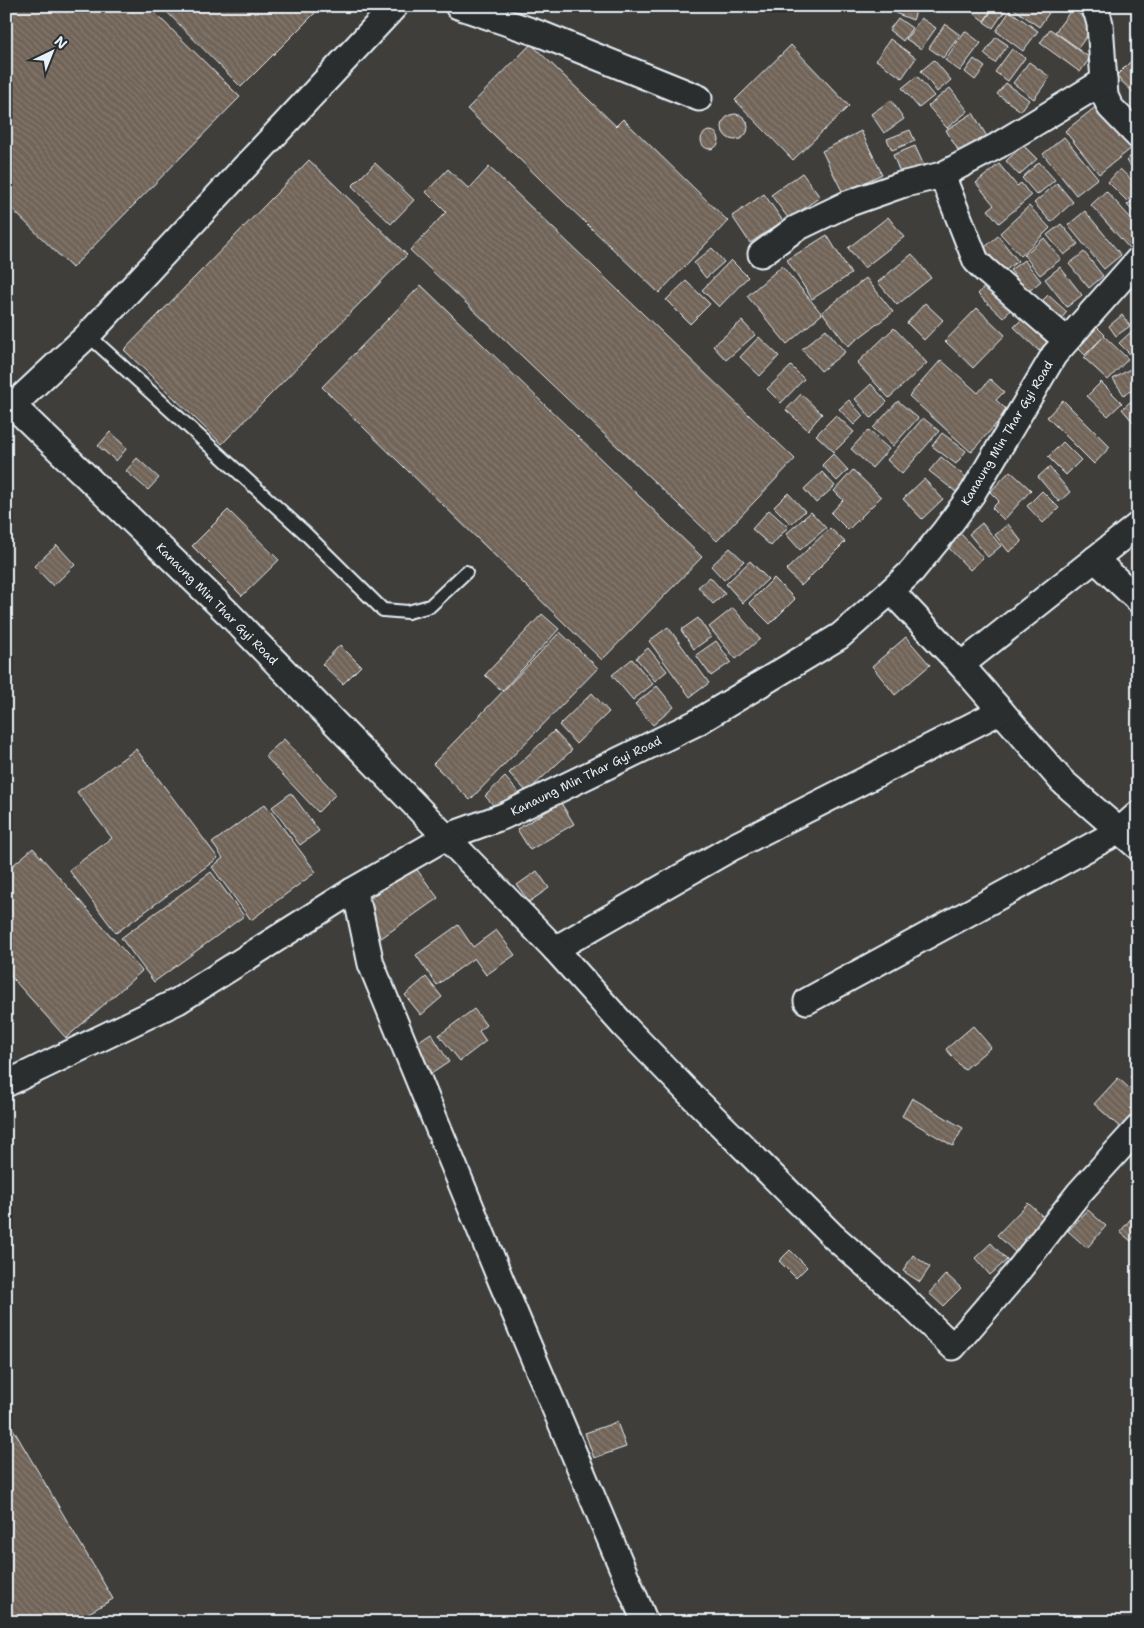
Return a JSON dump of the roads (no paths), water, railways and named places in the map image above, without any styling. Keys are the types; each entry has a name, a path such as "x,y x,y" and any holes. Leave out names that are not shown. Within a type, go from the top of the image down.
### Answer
{"street":[{"path":"8,406 88,335 395,6"},
{"path":"458,6 543,35 700,98"},
{"path":"1093,6 1098,13 1100,24 1105,96 1110,107 1138,136"},
{"path":"761,254 795,228 847,204 901,185 942,175 997,146 1104,81"},
{"path":"942,175 976,261 1066,340"},
{"name":"Kanaung Min Thar Gyi Road","path":"8,406 228,613 446,837 504,816 696,723 840,636 912,570 944,532 972,494 1048,365 1066,340 1138,260"},
{"path":"961,665 1138,525"},
{"path":"1095,559 1138,600"},
{"path":"891,591 961,665 1062,781 1138,847"},
{"path":"556,949 733,847 1001,711"},
{"path":"807,1001 1119,831 1138,814"},
{"path":"6,1084 178,1001 352,891 446,837 556,949 625,1027 691,1095 834,1237 898,1293 953,1347 1014,1276 1079,1193 1138,1128"},
{"path":"352,891 359,908 371,964 502,1283 645,1622"}],"lane":[{"path":"88,335 304,532 383,610 408,612 430,606 466,572"}]}
